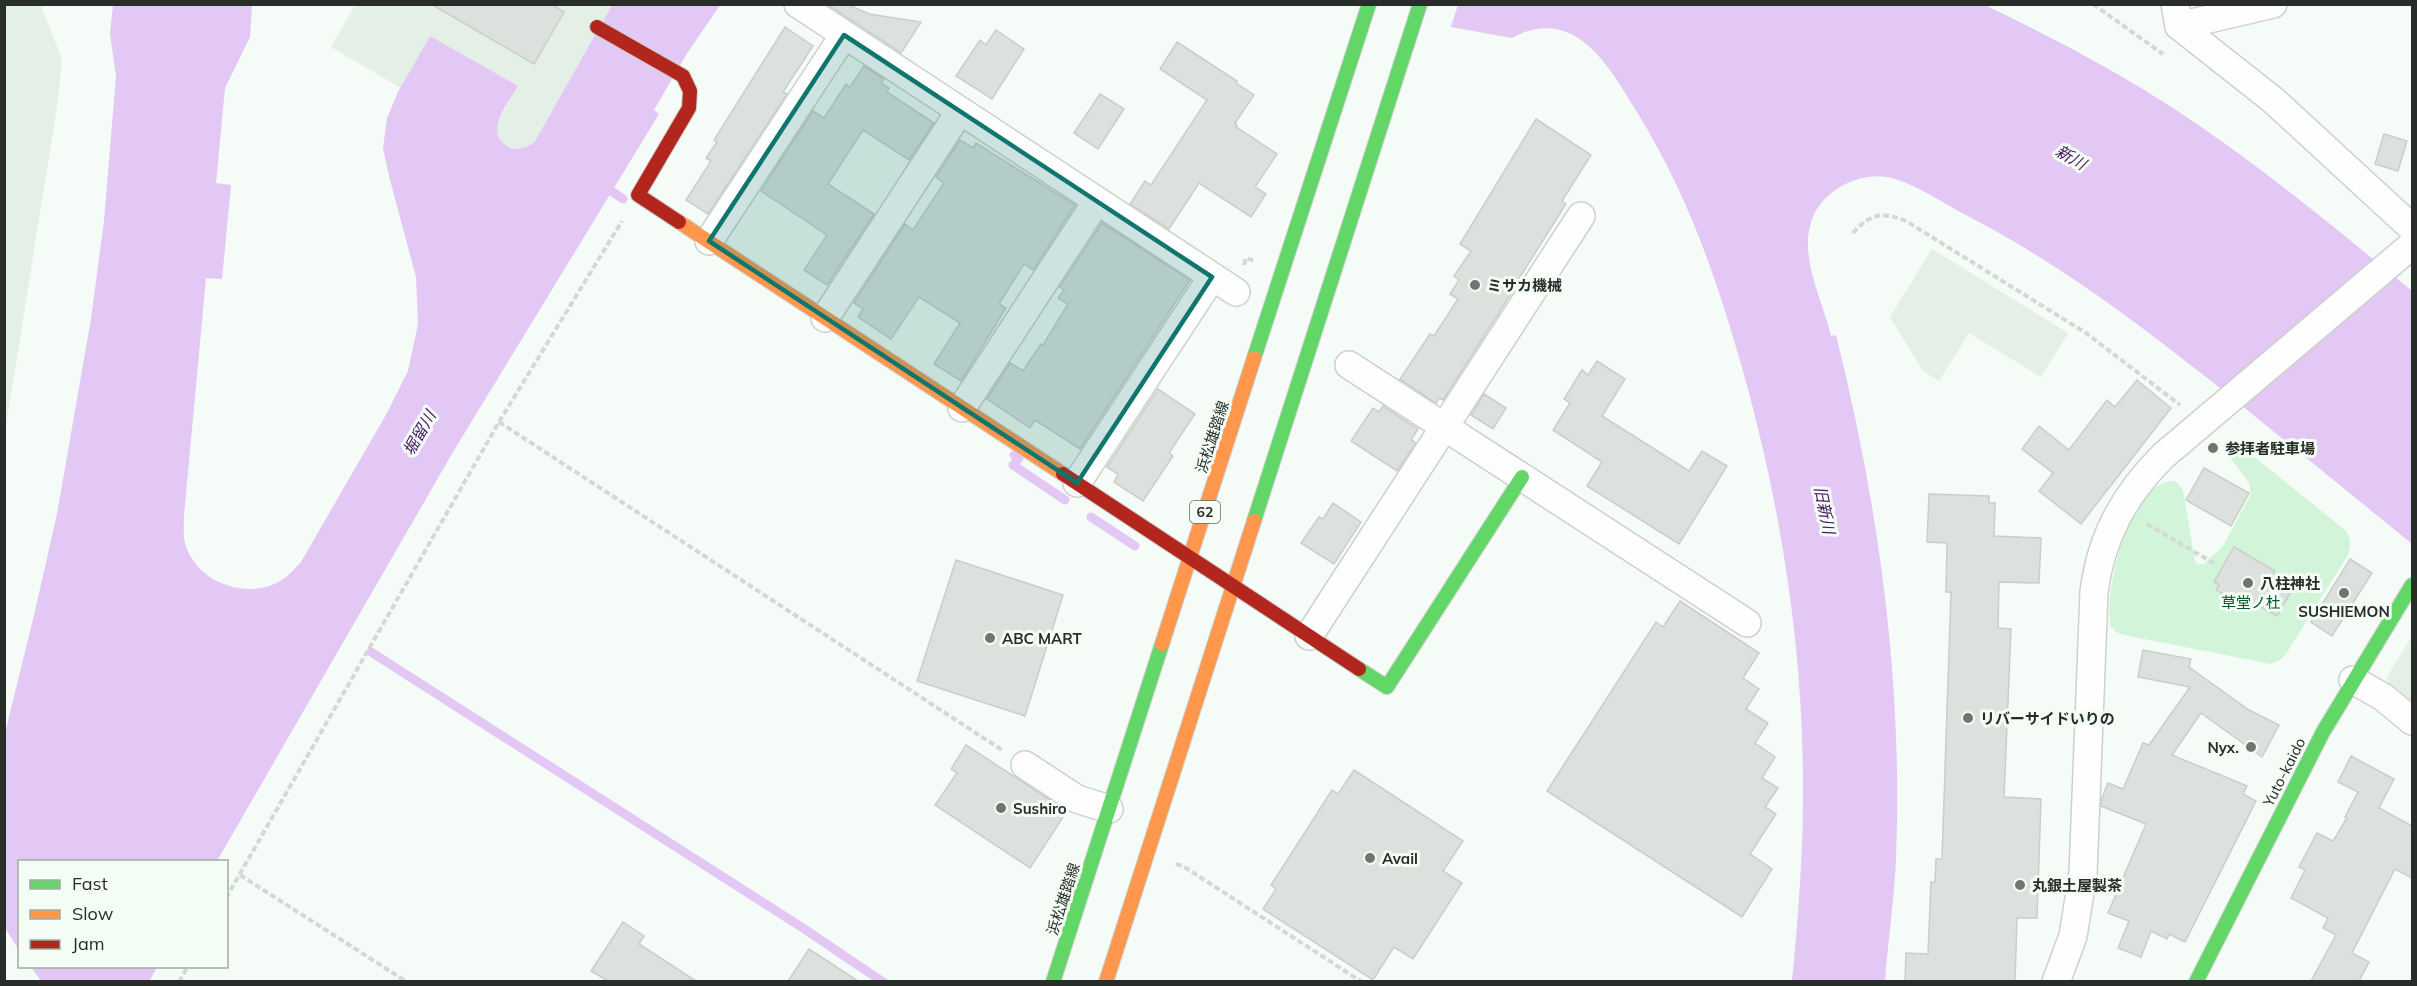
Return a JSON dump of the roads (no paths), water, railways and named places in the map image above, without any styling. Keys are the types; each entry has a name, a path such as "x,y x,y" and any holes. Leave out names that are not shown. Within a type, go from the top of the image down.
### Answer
{"main road":[{"name":"浜松雄踏線","path":"1053,981 1369,4"},
{"path":"1106,981 1420,4"},
{"path":"597,27 683,76 690,86 692,97 689,108 638,195 1387,687 1522,477"},
{"name":"Yuto-kaido","path":"2196,981 2323,732 2411,589"}],"street":[{"path":"798,4 1236,292"},
{"path":"2177,15 2273,4"},
{"path":"2056,981 2073,936 2083,874 2095,581 2102,549 2120,508 2146,472 2411,241 2273,100 2177,15"},
{"path":"709,241 844,35"},
{"path":"825,318 960,111"},
{"path":"962,408 1097,201"},
{"path":"1310,636 1581,216"},
{"path":"1077,483 1212,277"},
{"path":"1349,365 1747,623"},
{"path":"2354,680 2383,697 2412,721"},
{"path":"1025,765 1077,799 1109,810"}],"water":[{"name":"堀留川","path":"113,5 252,5 250,37 225,88 216,183 231,185 222,279 206,278 184,529 185,543 199,568 224,584 253,589 267,587 280,581 301,562 387,413 408,371 418,324 416,277 383,148 387,118 398,92 430,36 518,86 504,108 497,133 500,140 507,146 517,149 534,143 612,5 720,5 686,55 654,110 659,114 453,452 218,860 18,860 18,948 5,928 5,733 57,514 91,319 104,221 116,76 110,34"},
{"path":"1329,5 1985,5 2080,54 2173,108 2295,196 2412,291 2412,544 2174,352 2107,302 2001,234 1927,193 1896,179 1875,176 1862,178 1850,182 1829,195 1820,204 1810,226 1808,253 1831,336 1836,335 1876,530 1885,595 1896,727 1896,859 1885,981 1792,981 1800,888 1803,795 1799,682 1786,569 1765,457 1736,347 1717,285 1695,227 1669,169 1637,112 1607,66 1582,40 1567,32 1550,28 1524,32 1512,38"},
{"path":"32,968 156,968 149,982 41,981"}],"waterway":[{"path":"603,185 623,199"},
{"path":"1014,455 1019,458 1013,465 1065,500"},
{"path":"1091,517 1135,546"},
{"path":"371,652 803,928 883,982"}],"place":[{"name":"ミサカ機械","path":"1475,285"},
{"name":"参拝者駐車場","path":"2213,448"},
{"name":"八柱神社","path":"2248,583"},
{"name":"SUSHIEMON","path":"2344,593"},
{"name":"ABC MART","path":"990,638"},
{"name":"リバーサイドいりの","path":"1968,718"},
{"name":"Nyx.","path":"2251,747"},
{"name":"Sushiro","path":"1001,808"},
{"name":"Avail","path":"1370,858"},
{"name":"丸銀土屋製茶","path":"2020,885"}],"water label":[{"name":"新川","path":"2071,157"},
{"name":"旧新川","path":"1825,510"}],"park label":[{"name":"草堂ノ杜","path":"2251,602"}]}
